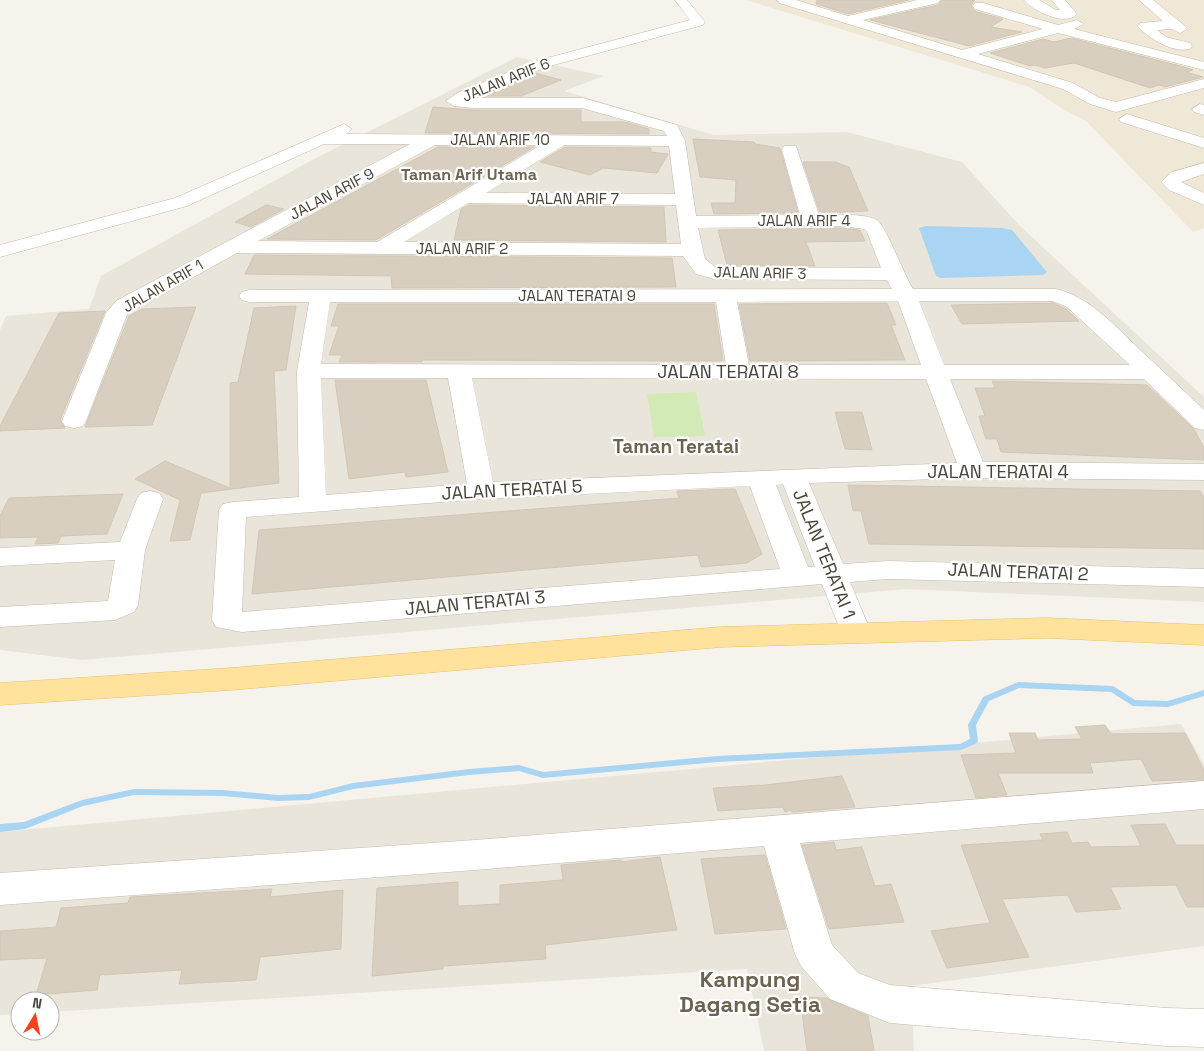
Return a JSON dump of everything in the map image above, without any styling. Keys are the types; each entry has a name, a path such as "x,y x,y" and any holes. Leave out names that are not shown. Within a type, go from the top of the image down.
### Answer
{"main road":[{"path":"0,694 231,679 721,637 1047,628 1204,635"}],"street":[{"name":"JALAN ARIF 6","path":"677,141 671,128 583,103 473,103 454,101 464,95 541,64 698,22 682,0"},
{"path":"783,0 844,20 1046,79 1068,86 1102,103 1121,107 1202,73"},
{"path":"844,20 934,0"},
{"path":"1030,0 1053,14 1071,14 1058,0"},
{"path":"1144,0 1174,24 1198,51"},
{"path":"988,2 1198,51"},
{"path":"988,2 1058,29 1202,73"},
{"path":"962,54 1077,24"},
{"path":"1174,24 1144,26 1161,40 1198,51"},
{"path":"1046,79 1062,76 1120,95 1102,103"},
{"path":"1170,132 1203,114"},
{"path":"1126,119 1170,132 1199,144"},
{"path":"0,250 181,202 344,129"},
{"name":"JALAN ARIF 10","path":"323,138 677,141"},
{"name":"JALAN ARIF 9","path":"233,247 431,140"},
{"path":"381,249 560,140"},
{"path":"677,141 683,200"},
{"path":"790,150 811,220"},
{"path":"1204,168 1178,176 1170,182 1204,200"},
{"name":"JALAN ARIF 7","path":"464,198 683,200"},
{"name":"JALAN ARIF 3","path":"683,200 691,250 696,264 711,273 893,274"},
{"name":"JALAN ARIF 4","path":"687,222 844,220 870,224 876,230 893,274 906,295 973,470"},
{"name":"JALAN ARIF 2","path":"233,247 691,250"},
{"name":"JALAN ARIF 1","path":"74,421 117,313 124,306 233,247"},
{"name":"JALAN TERATAI 9","path":"249,296 726,297 1042,294 1066,298 1102,326 1148,372"},
{"path":"313,504 308,371 320,296"},
{"path":"726,297 739,372"},
{"name":"JALAN TERATAI 8","path":"308,371 1148,372"},
{"path":"459,372 481,491"},
{"path":"1148,372 1204,424"},
{"name":"JALAN TERATAI 4","path":"792,476 973,470 1204,472"},
{"name":"JALAN TERATAI 5","path":"233,510 481,491 792,476"},
{"name":"JALAN TERATAI 1","path":"792,476 856,632"},
{"path":"760,478 797,577"},
{"path":"0,617 115,610 123,605 131,550 150,499"},
{"name":"JALAN TERATAI 3","path":"233,510 227,620 242,622 832,574"},
{"path":"0,557 131,550"},
{"name":"JALAN TERATAI 2","path":"832,574 888,570 942,570 1204,578"},
{"path":"0,889 778,830 1204,795"},
{"path":"778,830 816,954 844,986 890,1004 1167,1027 1204,1028"}],"shaded area":[{"path":"746,0 1204,0 1204,228 1193,232 1086,121 1061,108 1029,87"},
{"path":"517,57 604,76 564,91 714,135 847,132 962,162 1019,225 1204,397 1204,602 906,589 82,660 0,650 0,330 6,316 89,309 101,276 314,159"},
{"path":"1181,724 1204,764 1204,946 911,986 914,1051 764,1051 747,969 60,1011 60,991 10,991 10,1014 0,1015 0,832"}],"green space":[{"path":"696,392 705,436 654,437 647,394"}],"water":[{"path":"926,226 1002,228 1012,230 1047,272 1043,275 941,278 936,276 919,228"}],"building":[{"path":"817,0 909,0 848,14 816,4"},
{"path":"942,0 975,0 971,5 974,11 1003,19 991,27 1022,32 969,46 870,20 938,5"},
{"path":"1071,38 1184,67 1193,70 1186,72 1203,77 1165,87 1159,85 1150,88 1074,63 1045,68 1035,65 1030,66 990,53 1043,39 1054,42"},
{"path":"535,73 561,80 521,96 480,96"},
{"path":"433,107 473,110 581,110 581,122 625,122 649,129 649,134 425,133"},
{"path":"693,139 754,142 755,144 780,148 798,213 714,214 711,203 735,203 736,180 700,177"},
{"path":"438,147 534,147 376,240 267,239"},
{"path":"565,147 651,148 651,152 668,154 657,173 603,168 590,175 540,162"},
{"path":"803,162 835,162 849,167 868,211 820,213"},
{"path":"266,205 284,209 251,227 235,222"},
{"path":"469,205 664,207 666,242 454,240 461,209"},
{"path":"844,228 860,230 865,241 806,242 815,266 727,265 718,230"},
{"path":"254,255 672,258 676,287 392,288 391,276 245,274"},
{"path":"887,303 896,325 891,325 905,360 750,361 739,304"},
{"path":"1053,303 1066,309 1079,321 962,324 951,305"},
{"path":"338,304 714,304 723,361 422,360 422,362 339,362 342,355 329,355 339,326 331,326"},
{"path":"296,306 286,370 274,371 279,483 201,493 190,540 170,541 180,500 135,479 165,461 230,488 230,383 238,382 254,308"},
{"path":"196,307 152,425 85,427 129,316 142,309"},
{"path":"105,311 60,420 65,428 0,431 0,426 59,313"},
{"path":"335,380 426,380 448,472 406,477 405,472 349,479"},
{"path":"992,381 1147,385 1194,429 1204,448 1204,460 1001,452 997,439 986,439 979,416 985,416 975,388 995,388"},
{"path":"835,412 862,412 872,450 845,449"},
{"path":"848,485 1200,491 1204,497 1204,549 869,544 861,511 853,511"},
{"path":"735,489 762,554 747,563 701,567 698,555 252,594 259,530 679,498 677,491"},
{"path":"123,494 107,534 61,536 58,543 35,544 38,537 0,538 0,516 9,498"},
{"path":"1105,725 1111,734 1185,733 1204,770 1204,779 1152,781 1141,759 1090,763 1093,773 998,773 1007,795 976,798 961,755 1016,753 1009,733 1035,733 1038,740 1082,739 1075,727"},
{"path":"842,776 855,807 792,812 791,810 785,812 783,807 718,811 713,788 765,785"},
{"path":"1165,824 1176,845 1204,845 1204,907 1187,907 1176,885 1110,887 1121,909 1076,912 1068,895 1002,899 1029,957 947,968 931,931 990,923 961,845 1043,840 1040,834 1067,832 1072,843 1088,842 1091,847 1141,846 1131,825"},
{"path":"834,842 836,850 862,847 875,886 891,884 904,922 829,929 802,845"},
{"path":"765,855 786,929 715,934 701,859"},
{"path":"660,857 677,930 545,945 546,959 443,966 443,969 372,976 377,888 458,882 458,906 500,904 500,885 563,880 561,865 621,860 621,862"},
{"path":"272,889 270,897 343,890 341,949 260,957 256,980 179,984 182,970 100,975 97,990 60,993 60,991 37,991 47,958 0,960 0,931 56,927 61,908 128,903 130,897"},
{"path":"800,997 826,998 868,1016 874,1051 807,1051"}],"waterway":[{"path":"0,828 25,825 82,803 134,792 223,793 278,798 309,797 353,786 519,768 543,775 717,759 961,747 974,741 972,725 986,699 1018,685 1113,689 1133,703 1168,704 1204,693"}],"district":[{"name":"Taman Arif Utama","path":"469,174"},
{"name":"Taman Teratai","path":"676,446"},
{"name":"Kampung Dagang Setia","path":"750,992"}]}
